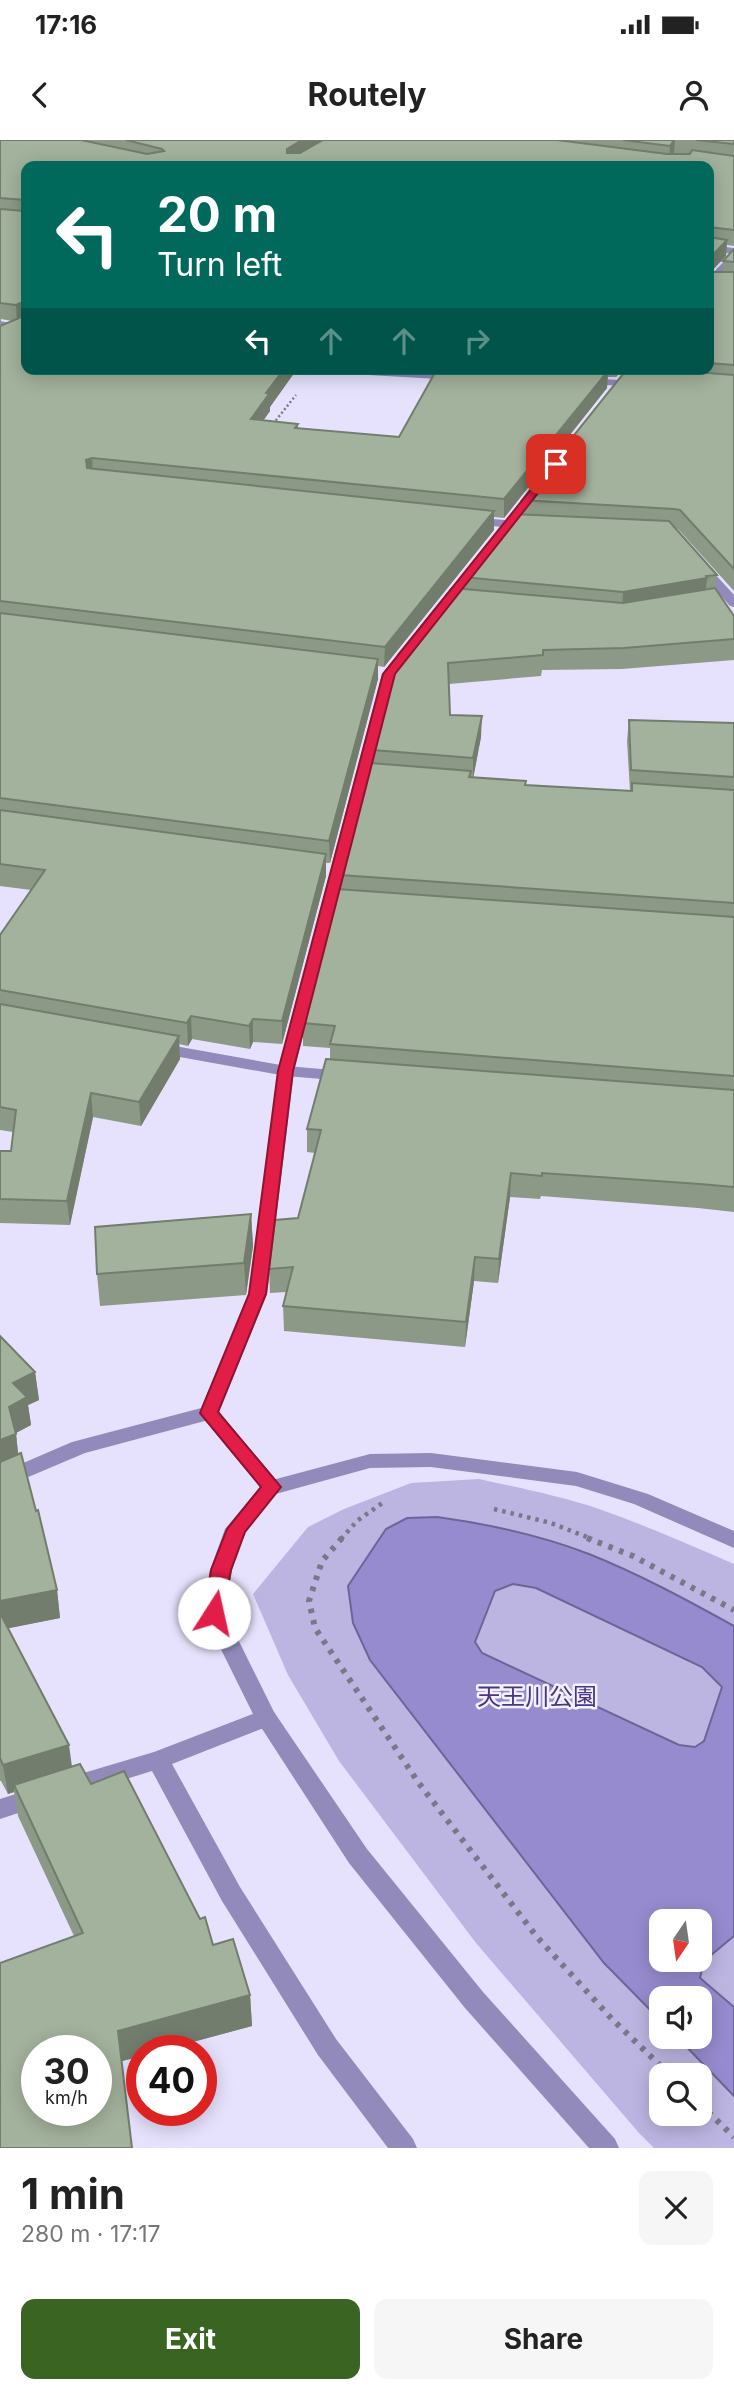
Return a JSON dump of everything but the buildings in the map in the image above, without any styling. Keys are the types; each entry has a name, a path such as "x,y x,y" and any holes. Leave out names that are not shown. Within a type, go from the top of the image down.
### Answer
{"street":[{"path":"714,249 734,253 714,276"},
{"path":"714,282 722,283"},
{"path":"0,324 21,326"},
{"path":"0,338 21,328"},
{"path":"428,375 468,377"},
{"path":"611,394 626,375"},
{"path":"578,381 637,380"},
{"path":"500,536 517,514"},
{"path":"453,519 536,527"},
{"path":"689,553 733,600"},
{"path":"209,1413 258,1294 286,1071 336,904 331,870 369,779 383,673 415,642"},
{"path":"136,1044 286,1071 367,1077"},
{"path":"0,1482 79,1447 209,1413"},
{"path":"209,1413 272,1487"},
{"path":"607,2148 474,2000 358,1856 266,1718 214,1613 221,1570 236,1529 272,1487 370,1461 431,1460 577,1479 641,1499 734,1540"},
{"path":"0,1809 158,1760 266,1718"},
{"path":"158,1760 231,1894 327,2047 404,2148"}],"path":[{"path":"267,432 311,375"},
{"path":"392,1499 380,1502 357,1521 322,1561 309,1601 315,1628 418,1782 537,1937 658,2063"},
{"path":"487,1508 551,1524 634,1556 734,1610"},
{"path":"712,2116 734,2137"}],"green space":[{"name":"天王川公園","path":"479,1479 584,1504 734,1564 734,2148 654,2148 476,1943 339,1761 288,1675 253,1594 308,1527 344,1509 411,1483"}],"shaded area":[{"path":"437,1517 533,1536 608,1562 734,1626 734,1936 712,1954 712,1909 649,1909 649,1972 701,1972 700,1978 709,1986 649,1986 649,2009 604,1963 370,1660 353,1623 348,1586 386,1529 407,1518","holes":["513,1584 536,1588 702,1667 722,1687 704,1741 695,1747 679,1745 482,1653 475,1642 495,1591"]},
{"path":"712,1988 734,2007 734,2096 712,2073 712,2063 702,2063 689,2049 712,2049"}],"route":[{"path":"214,1613 221,1570 236,1529 272,1487 209,1413 258,1294 286,1071 389,674 556,464"}]}
